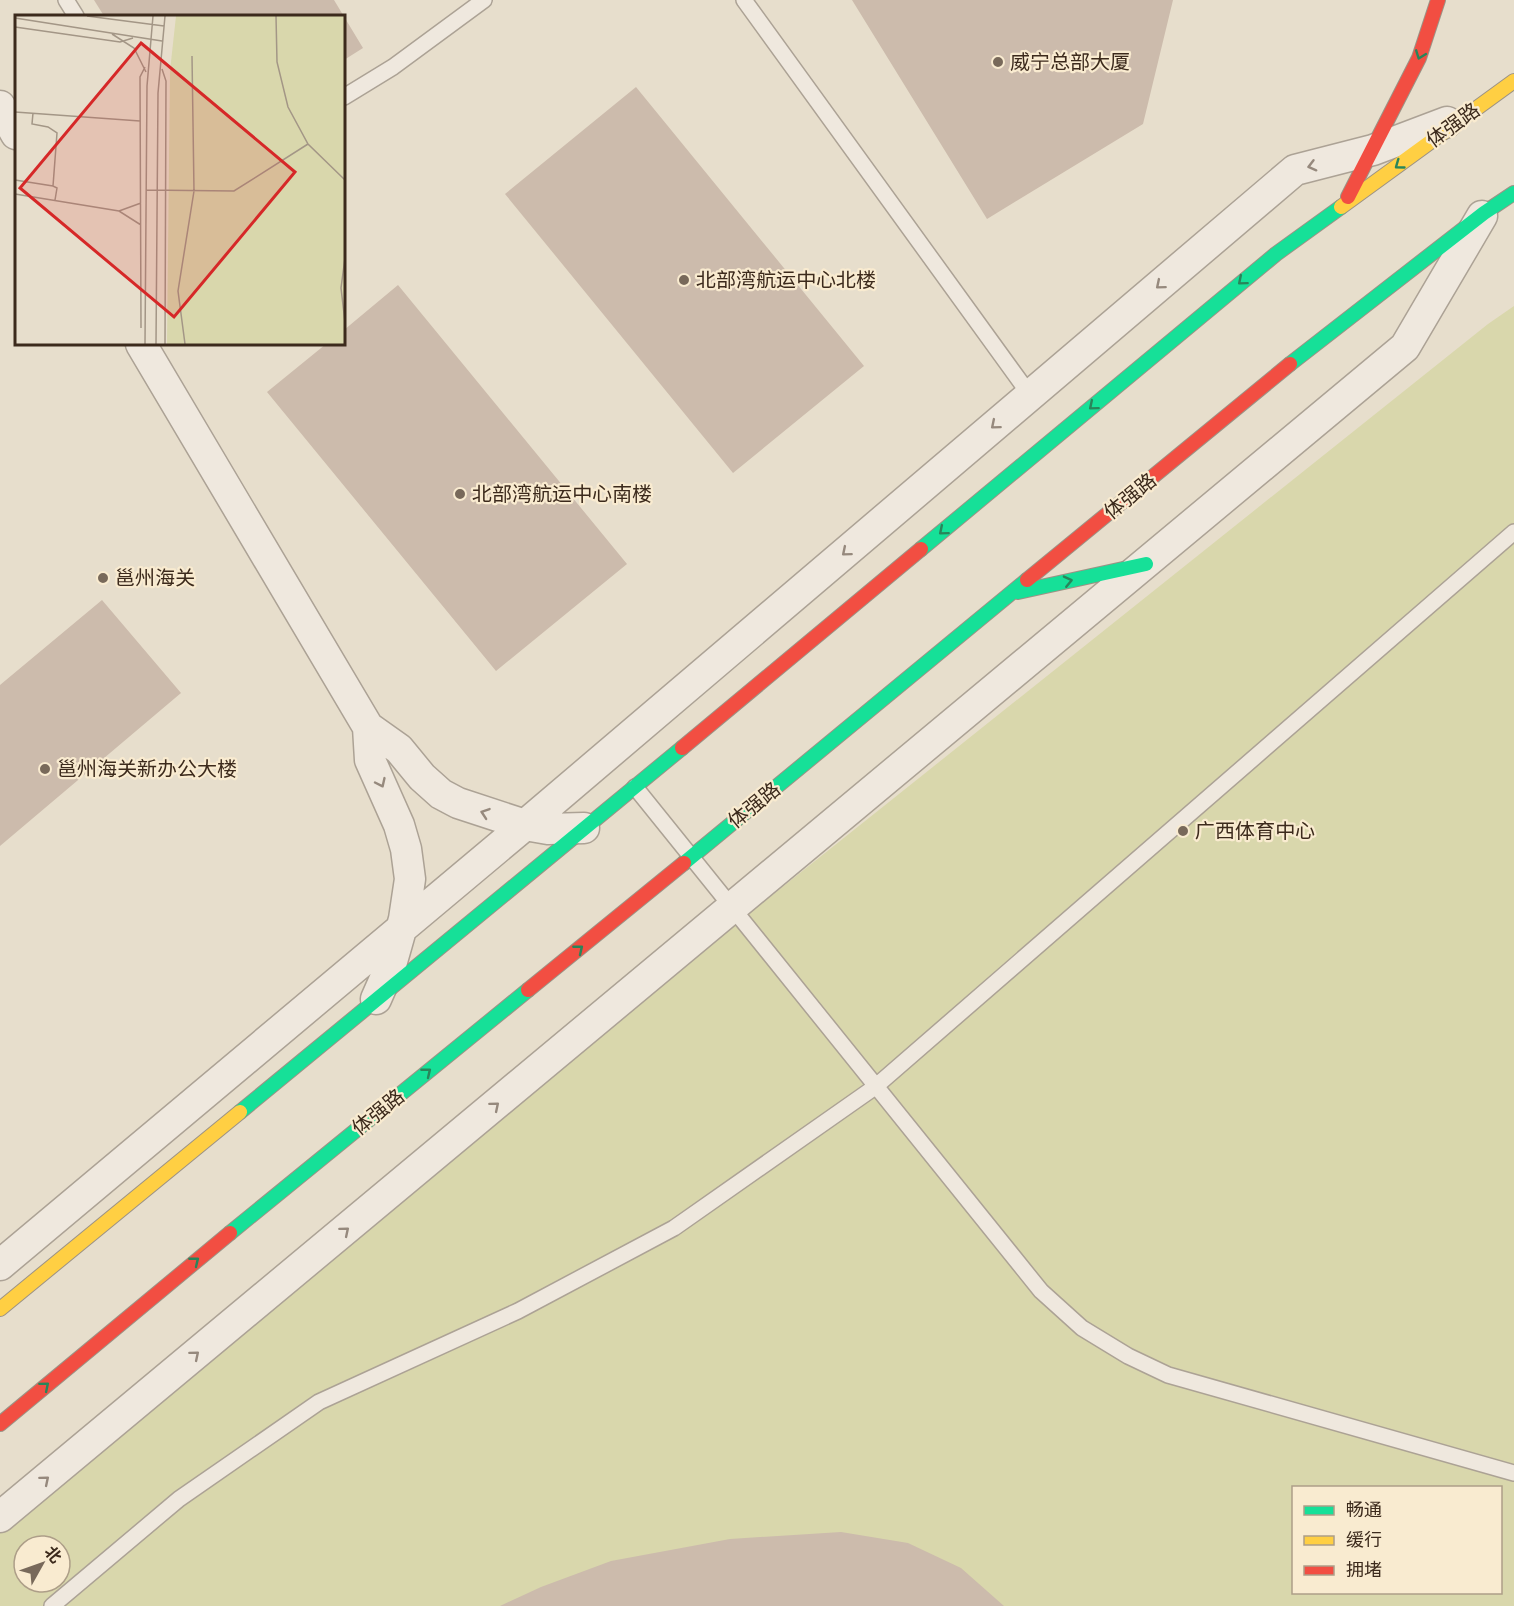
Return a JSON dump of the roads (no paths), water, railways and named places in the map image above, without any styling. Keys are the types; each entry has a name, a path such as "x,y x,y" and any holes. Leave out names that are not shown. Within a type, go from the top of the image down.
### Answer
{"main road":[{"path":"1343,205 1419,58 1438,0"},
{"name":"体强路","path":"0,1309 635,787 1266,261 1514,81"},
{"name":"体强路","path":"0,1424 168,1283 691,857 1291,363 1484,213 1514,193"},
{"path":"1011,594 1146,564"}],"street":[{"path":"0,106 15,132"},
{"path":"0,1265 525,825 1295,170 1373,150 1467,115"},
{"path":"0,1517 1405,347 1484,213"},
{"path":"142,345 368,727 399,749 422,777 441,794 481,812 525,825 548,829 584,828"},
{"path":"368,727 370,760 399,825 406,849 410,879 401,929 391,964 376,999"}],"lane":[{"path":"66,0 75,15"},
{"path":"345,96 393,67 484,0"},
{"path":"744,0 1030,396"},
{"path":"52,1606 179,1499 319,1402 518,1311 674,1228 875,1087 1514,532"},
{"path":"635,787 1041,1291 1082,1328 1128,1356 1168,1375 1514,1473"}],"place":[{"name":"威宁总部大厦","path":"998,62"},
{"name":"北部湾航运中心北楼","path":"684,280"},
{"name":"北部湾航运中心南楼","path":"460,494"},
{"name":"邕州海关","path":"103,578"},
{"name":"邕州海关新办公大楼","path":"45,769"},
{"name":"广西体育中心","path":"1183,831"}]}
